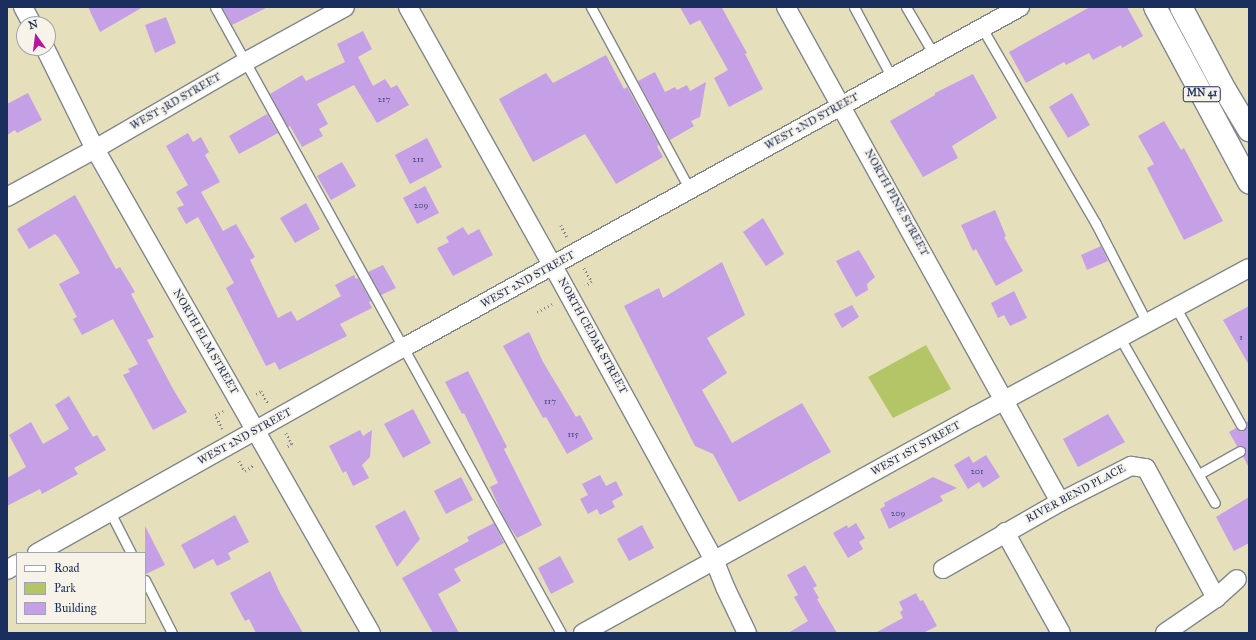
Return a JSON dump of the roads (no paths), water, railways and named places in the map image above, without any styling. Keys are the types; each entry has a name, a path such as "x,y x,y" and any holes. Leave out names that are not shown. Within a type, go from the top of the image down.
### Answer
{"main road":[{"name":"MN 41","path":"1155,7 1249,182"},
{"name":"MN 41","path":"1181,7 1225,90 1249,130"}],"street":[{"path":"23,7 28,16"},
{"name":"WEST 3RD STREET","path":"7,197 95,149 245,62 345,7"},
{"name":"NORTH CEDAR STREET","path":"408,7 553,266 715,562 726,589 748,633"},
{"name":"NORTH PINE STREET","path":"786,7 1005,400 1060,502"},
{"name":"WEST 2ND STREET","path":"39,552 403,348 1020,7"},
{"name":"NORTH ELM STREET","path":"48,56 95,149 371,633"},
{"name":"WEST 1ST STREET","path":"583,633 715,562 1005,400 1249,268"},
{"name":"RIVER BEND PLACE","path":"943,569 1005,532 1131,466 1146,468 1216,598"},
{"path":"1005,532 1061,633"},
{"path":"7,570 16,565"},
{"path":"1165,633 1216,598 1237,579"}],"lane":[{"path":"215,7 561,633"},
{"path":"591,7 690,190"},
{"path":"854,7 892,78"},
{"path":"906,7 934,55"},
{"path":"982,28 1096,224 1147,323"},
{"path":"1176,308 1241,426"},
{"path":"1120,338 1216,503"},
{"path":"1199,474 1240,451"},
{"path":"110,512 130,552"},
{"path":"146,582 172,633"}]}
